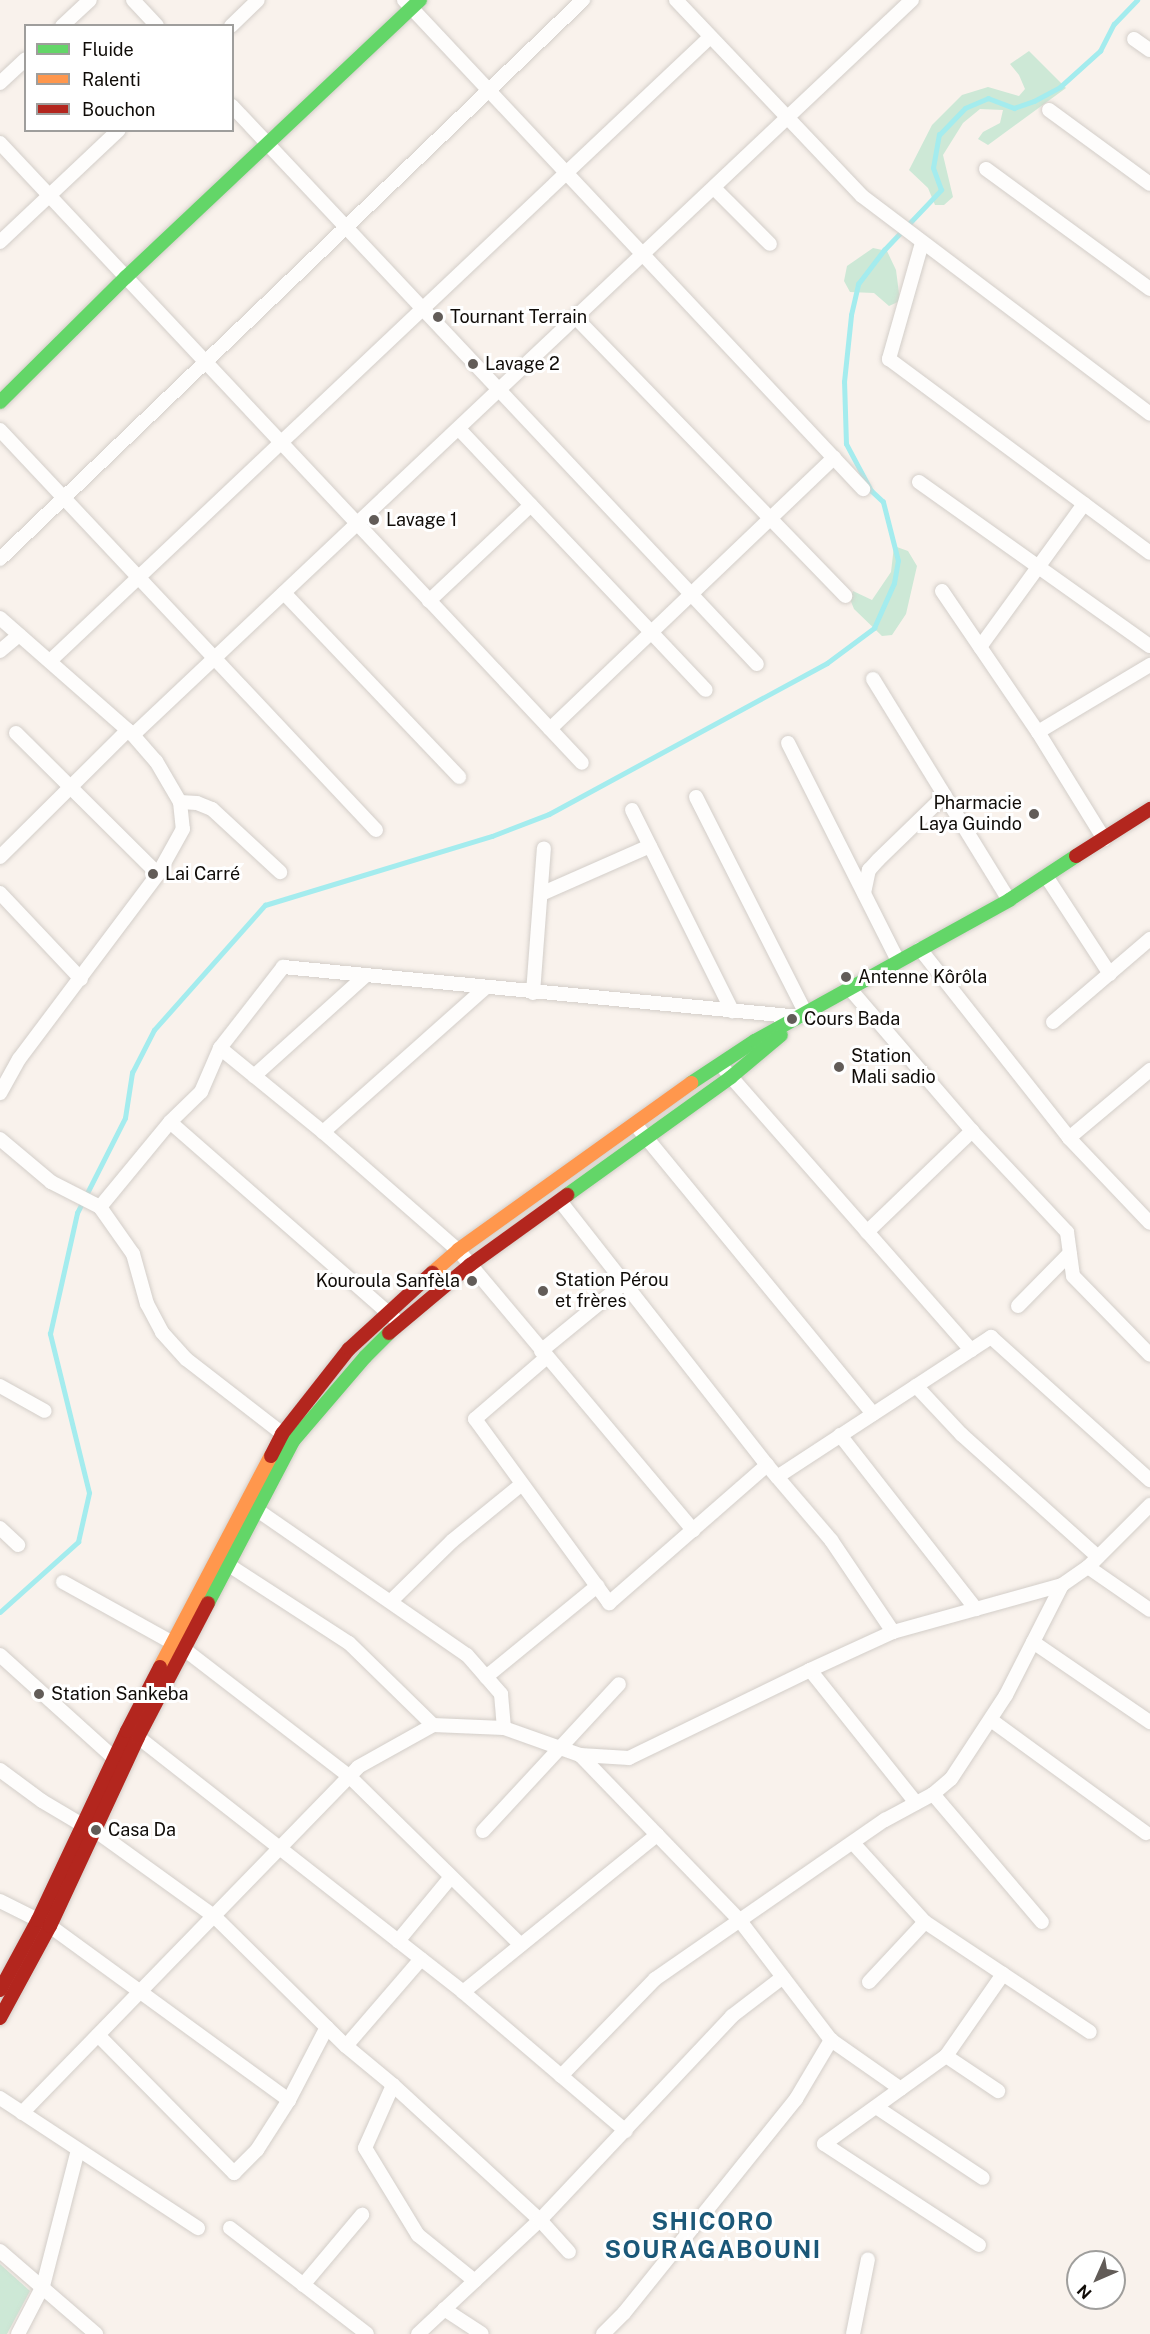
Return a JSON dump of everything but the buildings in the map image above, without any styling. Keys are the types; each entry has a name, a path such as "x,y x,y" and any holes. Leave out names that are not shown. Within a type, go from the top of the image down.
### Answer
{"main road":[{"path":"0,402 126,277 412,3"},
{"path":"90,1828 114,1758 178,1646 287,1438 349,1349 387,1312 458,1251 720,1063 1009,900 1150,809"},
{"path":"287,1438 364,1357 400,1323 470,1265 731,1077 803,1016"},
{"path":"0,2018 90,1828 138,1737 178,1646"},
{"path":"0,1990 44,1923"}],"street":[{"path":"64,24 90,0"},
{"path":"134,0 155,24"},
{"path":"233,24 258,0"},
{"path":"0,559 348,228 583,0"},
{"path":"676,0 862,196 1150,414"},
{"path":"0,857 130,732 215,658 357,525 912,0"},
{"path":"412,3 489,91 863,489"},
{"path":"50,661 710,37"},
{"path":"1134,39 1150,50"},
{"path":"0,83 24,61"},
{"path":"234,108 757,664"},
{"path":"1049,110 1150,183"},
{"path":"0,242 117,132"},
{"path":"0,143 582,763"},
{"path":"986,169 1150,289"},
{"path":"714,188 770,244"},
{"path":"922,243 889,359 1150,553"},
{"path":"576,318 844,596"},
{"path":"459,429 706,690"},
{"path":"0,430 376,830"},
{"path":"550,729 834,458"},
{"path":"918,482 1150,646"},
{"path":"980,647 1084,504"},
{"path":"429,601 531,505"},
{"path":"942,591 1038,732 1104,838"},
{"path":"284,593 459,777"},
{"path":"0,618 130,732 156,761 180,802 183,829 158,874 19,1059 0,1093"},
{"path":"0,651 19,635"},
{"path":"1038,732 1150,665"},
{"path":"873,679 1009,900"},
{"path":"16,733 158,874"},
{"path":"788,743 898,961"},
{"path":"864,893 869,870 945,795"},
{"path":"696,797 803,1016"},
{"path":"180,802 197,803 212,809 280,872"},
{"path":"632,810 732,1011"},
{"path":"541,894 650,846"},
{"path":"534,993 544,848"},
{"path":"1046,876 1110,974"},
{"path":"0,892 81,979"},
{"path":"1053,1022 1150,939"},
{"path":"920,949 1069,1137 1150,1223"},
{"path":"99,1206 170,1122 201,1092 220,1048 283,967 484,989 803,1016"},
{"path":"254,1076 365,976"},
{"path":"323,1132 484,989"},
{"path":"850,989 972,1131 1067,1232 1073,1276 1150,1354"},
{"path":"220,1048 323,1132 458,1251 693,1530"},
{"path":"720,1063 971,1350"},
{"path":"1069,1137 1150,1072"},
{"path":"170,1122 400,1323"},
{"path":"635,1124 873,1414"},
{"path":"867,1232 972,1131"},
{"path":"0,1139 51,1182 99,1206 133,1254 147,1304 162,1332 186,1359 287,1438"},
{"path":"560,1201 767,1465 831,1540 893,1632"},
{"path":"1018,1306 1070,1253"},
{"path":"624,1283 475,1419 609,1603 767,1465"},
{"path":"777,1477 991,1337 1150,1480"},
{"path":"0,1386 45,1411"},
{"path":"916,1386 1093,1562 1150,1610"},
{"path":"840,1435 976,1609"},
{"path":"391,1601 452,1541 522,1484"},
{"path":"251,1505 467,1655 501,1694 504,1728"},
{"path":"22,2113 358,1767 433,1725 504,1728 580,1755 629,1758 893,1632 1062,1585 1093,1562 1150,1505"},
{"path":"0,1528 18,1545"},
{"path":"222,1560 349,1643 433,1725"},
{"path":"63,1582 178,1646 349,1776 521,1945"},
{"path":"561,2076 655,1979 741,1922 885,1820 933,1794 951,1779 991,1720 1062,1585"},
{"path":"486,1677 597,1586"},
{"path":"1034,1642 1150,1722"},
{"path":"0,1654 114,1758"},
{"path":"810,1670 916,1803"},
{"path":"483,1831 619,1684"},
{"path":"991,1720 1146,1833"},
{"path":"138,1737 463,1992 626,2130"},
{"path":"580,1755 741,1922 831,2040 901,2089"},
{"path":"0,1770 42,1801 90,1828 214,1916 346,2046 393,2085 540,2220 568,2252"},
{"path":"933,1794 1042,1922"},
{"path":"463,1992 657,1835"},
{"path":"853,1843 925,1923 1090,2032"},
{"path":"398,1941 451,1876"},
{"path":"0,1901 44,1923 141,1990 288,2100"},
{"path":"869,1982 925,1923"},
{"path":"346,2046 421,1959"},
{"path":"980,2245 824,2144 946,2056 1003,1974"},
{"path":"418,2334 540,2220 732,2016 783,1977"},
{"path":"98,2035 234,2173 257,2150 288,2100 327,2027"},
{"path":"603,2334 624,2313 796,2099 831,2040"},
{"path":"946,2056 998,2091"},
{"path":"393,2085 365,2148 418,2235 475,2281"},
{"path":"0,2098 198,2228"},
{"path":"876,2107 983,2178"},
{"path":"18,2334 43,2286 78,2150"},
{"path":"303,2284 362,2215"},
{"path":"230,2228 367,2334"},
{"path":"0,2251 96,2334"},
{"path":"853,2334 868,2259"},
{"path":"444,2309 482,2334"}],"green space":[{"path":"1029,51 1066,88 988,145 978,139 983,132 1000,123 1003,110 980,109 963,123 943,155 953,197 944,205 935,205 928,188 909,170 932,125 962,95 988,87 1019,96 1025,89 1019,75 1010,64"},
{"path":"873,248 887,251 896,270 900,301 889,306 874,293 850,292 844,281 847,266"},
{"path":"894,546 908,551 917,566 906,614 892,635 882,636 854,609 850,599 853,591 872,600 891,572"},
{"path":"0,2264 30,2291 7,2334 0,2334"}],"waterway":[{"path":"0,1612 78,1542 89,1493 50,1334 77,1213 125,1118 132,1073 154,1030 265,905 492,836 549,814 827,663 874,628 894,583 898,561 883,502 871,491 846,444 844,382 851,315 858,284 884,250 941,190 933,168 939,135 965,108 988,98 1014,108 1034,101 1060,87 1100,51 1114,24 1137,0"}],"traffic: fast":[{"path":"0,402 126,277 420,0"},
{"path":"691,1083 755,1041 1009,900 1076,856"},
{"path":"567,1195 731,1077 781,1035"},
{"path":"208,1603 293,1441 365,1357 389,1333"}],"traffic: slow":[{"path":"432,1273 458,1250 691,1083"},
{"path":"160,1667 271,1456"}],"traffic: jam":[{"path":"1076,856 1150,809"},
{"path":"389,1333 470,1265 567,1195"},
{"path":"271,1456 282,1434 349,1349 432,1273"},
{"path":"0,2018 50,1926 138,1737 208,1603"},
{"path":"0,1990 38,1920 127,1731 160,1667"}],"place":[{"name":"Tournant Terrain","path":"438,317"},
{"name":"Lavage 2","path":"473,364"},
{"name":"Lavage 1","path":"374,520"},
{"name":"Pharmacie Laya Guindo","path":"1034,814"},
{"name":"Lai Carré","path":"153,874"},
{"name":"Antenne Kôrôla","path":"846,977"},
{"name":"Cours Bada","path":"792,1019"},
{"name":"Station Mali sadio","path":"839,1067"},
{"name":"Kouroula Sanfèla","path":"472,1281"},
{"name":"Station Pérou et frères","path":"543,1291"},
{"name":"Station Sankeba","path":"39,1694"},
{"name":"Casa Da","path":"96,1830"}],"district":[{"name":"SHICORO SOURAGABOUNI","path":"713,2236"}]}
